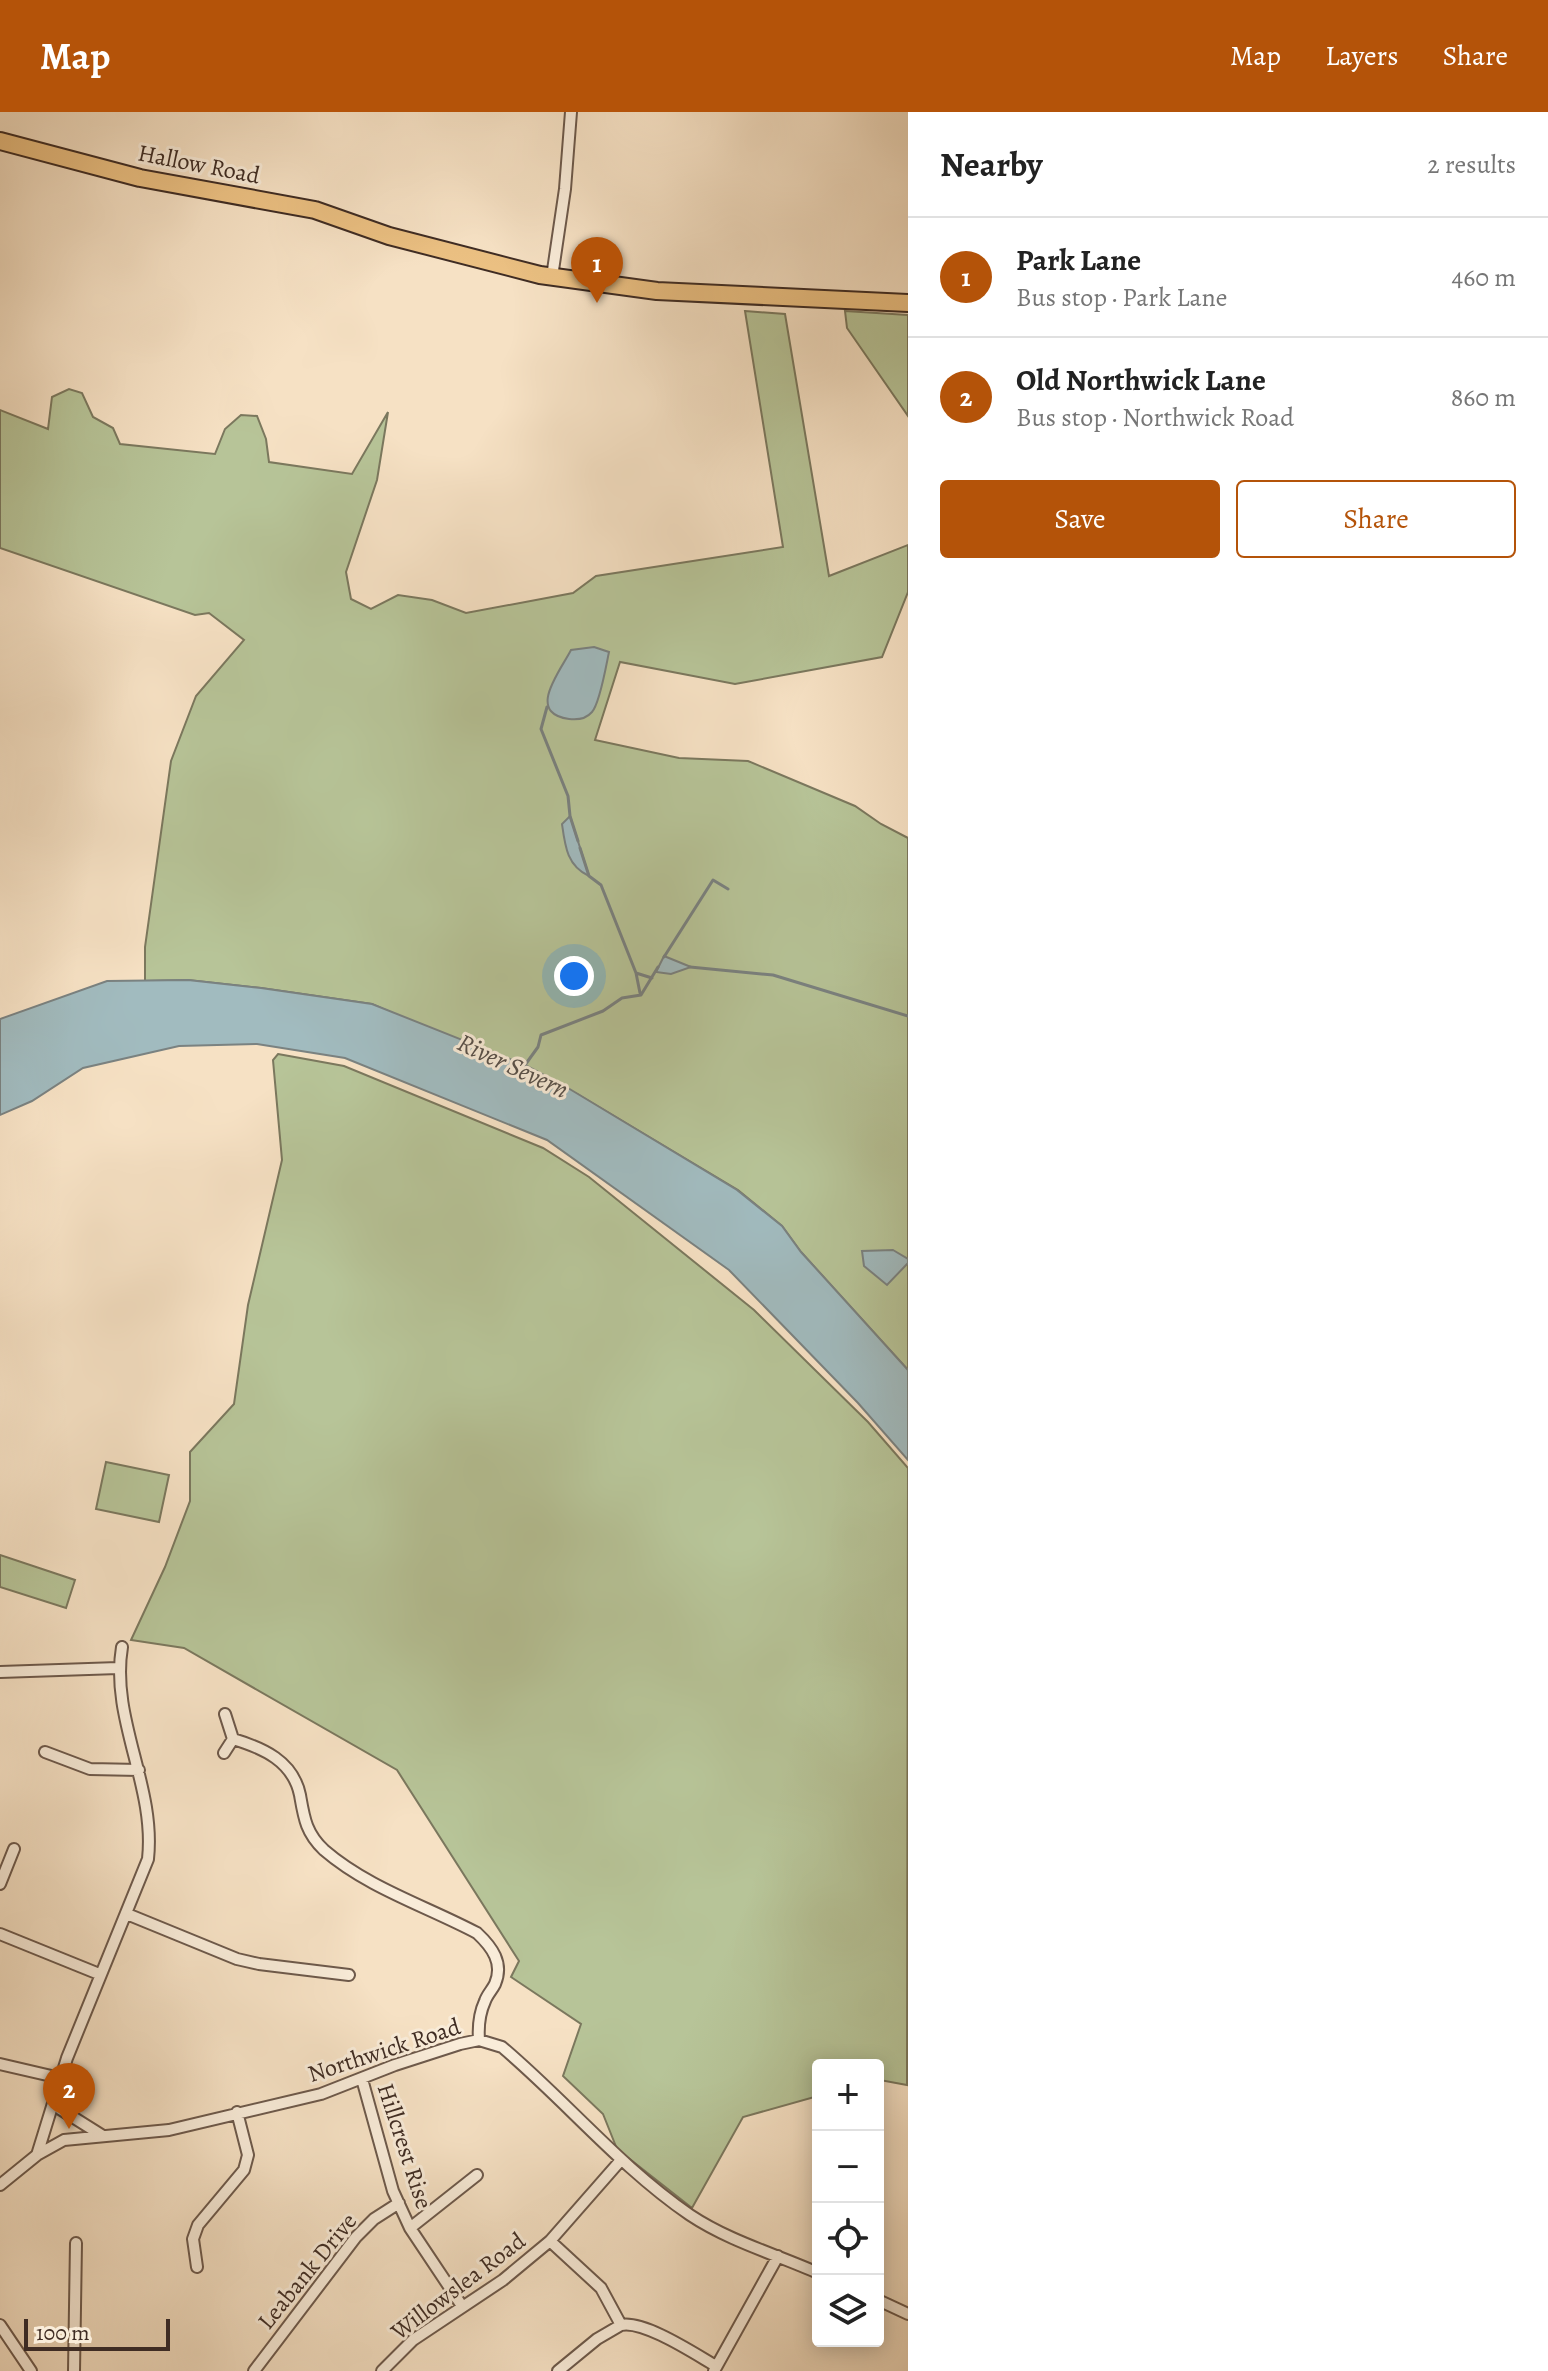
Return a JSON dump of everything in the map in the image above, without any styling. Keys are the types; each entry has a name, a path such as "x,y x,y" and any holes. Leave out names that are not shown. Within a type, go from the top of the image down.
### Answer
{"main road":[{"name":"Hallow Road","path":"0,141 140,178 315,210 389,236 552,277 657,291 908,303"}],"street":[{"path":"552,277 565,189 571,112"},
{"path":"37,2155 60,2078 99,1974 148,1859 151,1833 120,1695 118,1668 122,1647"},
{"path":"0,1672 118,1668"},
{"path":"225,1714 233,1739"},
{"path":"224,1753 233,1739"},
{"path":"233,1739 257,1747 288,1768 300,1795 308,1832 324,1850 364,1877 477,1933 488,1943 496,1955 499,1968 495,1984 480,2013 479,2040"},
{"path":"45,1752 90,1769 139,1770"},
{"path":"0,1884 14,1849"},
{"path":"127,1914 237,1959 349,1975"},
{"path":"0,1934 99,1974"},
{"name":"Northwick Road","path":"0,2185 37,2155 64,2140 169,2130 321,2094 395,2065 479,2040 493,2043 508,2052 621,2160 689,2214 730,2239 812,2270"},
{"path":"0,2064 60,2078"},
{"name":"Hillcrest Rise","path":"362,2079 399,2203 410,2228 462,2306"},
{"path":"55,2097 60,2109 103,2136"},
{"path":"197,2267 193,2239 198,2225 244,2170 248,2155 237,2112"},
{"name":"Willowslea Road","path":"382,2371 413,2340 503,2280 550,2241 621,2160"},
{"path":"410,2228 477,2175"},
{"name":"Leabank Drive","path":"254,2371 356,2237 374,2219 399,2203"},
{"path":"550,2241 601,2288 621,2325"},
{"path":"74,2371 76,2243"},
{"path":"558,2371 597,2339 628,2323 665,2337 715,2368 778,2256"},
{"path":"884,2303 908,2314"},
{"path":"0,2325 31,2371"}],"green space":[{"path":"745,311 785,314 829,576 908,545 908,592 882,657 735,684 620,662 595,740 679,758 748,761 855,806 908,838 908,1370 801,1252 782,1226 738,1190 577,1094 372,1004 188,980 145,981 145,947 171,761 196,696 244,640 209,613 195,615 0,548 0,410 48,429 52,397 69,389 82,393 93,417 113,428 120,444 215,454 225,429 241,415 257,416 266,439 269,462 352,474 388,412 377,480 346,572 351,599 371,609 398,595 432,600 466,613 573,593 596,576 783,547"},
{"path":"845,311 908,315 908,416 847,328"},
{"path":"278,1054 344,1066 543,1148 589,1177 754,1310 868,1422 908,1468 907,2085 884,2081 884,2059 812,2059 812,2098 743,2117 692,2208 617,2149 603,2114 563,2076 581,2024 511,1977 519,1961 397,1770 184,1648 131,1640 165,1567 190,1501 190,1452 234,1404 248,1305 282,1160 273,1060"},
{"path":"106,1462 169,1475 159,1522 96,1509"},
{"path":"0,1555 75,1580 66,1608 0,1587"}],"water":[{"path":"594,647 609,652 595,707 590,714 581,718 569,719 556,715 549,709 548,701 554,680 571,650"},
{"path":"570,816 589,876 576,867 566,847 562,824"},
{"path":"664,956 691,967 671,974 656,972"},
{"name":"River Severn","path":"188,980 372,1004 525,1065 737,1190 782,1226 801,1252 908,1370 908,1460 858,1403 729,1270 547,1140 345,1058 257,1044 179,1046 83,1068 32,1101 0,1115 0,1019 107,981"},
{"path":"893,1250 908,1259 908,1263 887,1285 864,1266 862,1251"}],"waterway":[{"path":"547,707 541,729 568,796 578,841"},
{"path":"580,848 589,876 601,885 636,973 652,978"},
{"path":"664,957 713,880 728,889"},
{"name":"River Severn","path":"525,1065 538,1047 541,1035 603,1011 622,998 641,995 658,967"},
{"path":"690,967 773,975 908,1016"},
{"path":"636,973 640,993"}],"place":[{"name":"Park Lane","path":"597,303"},
{"name":"Old Northwick Lane","path":"69,2129"}]}
